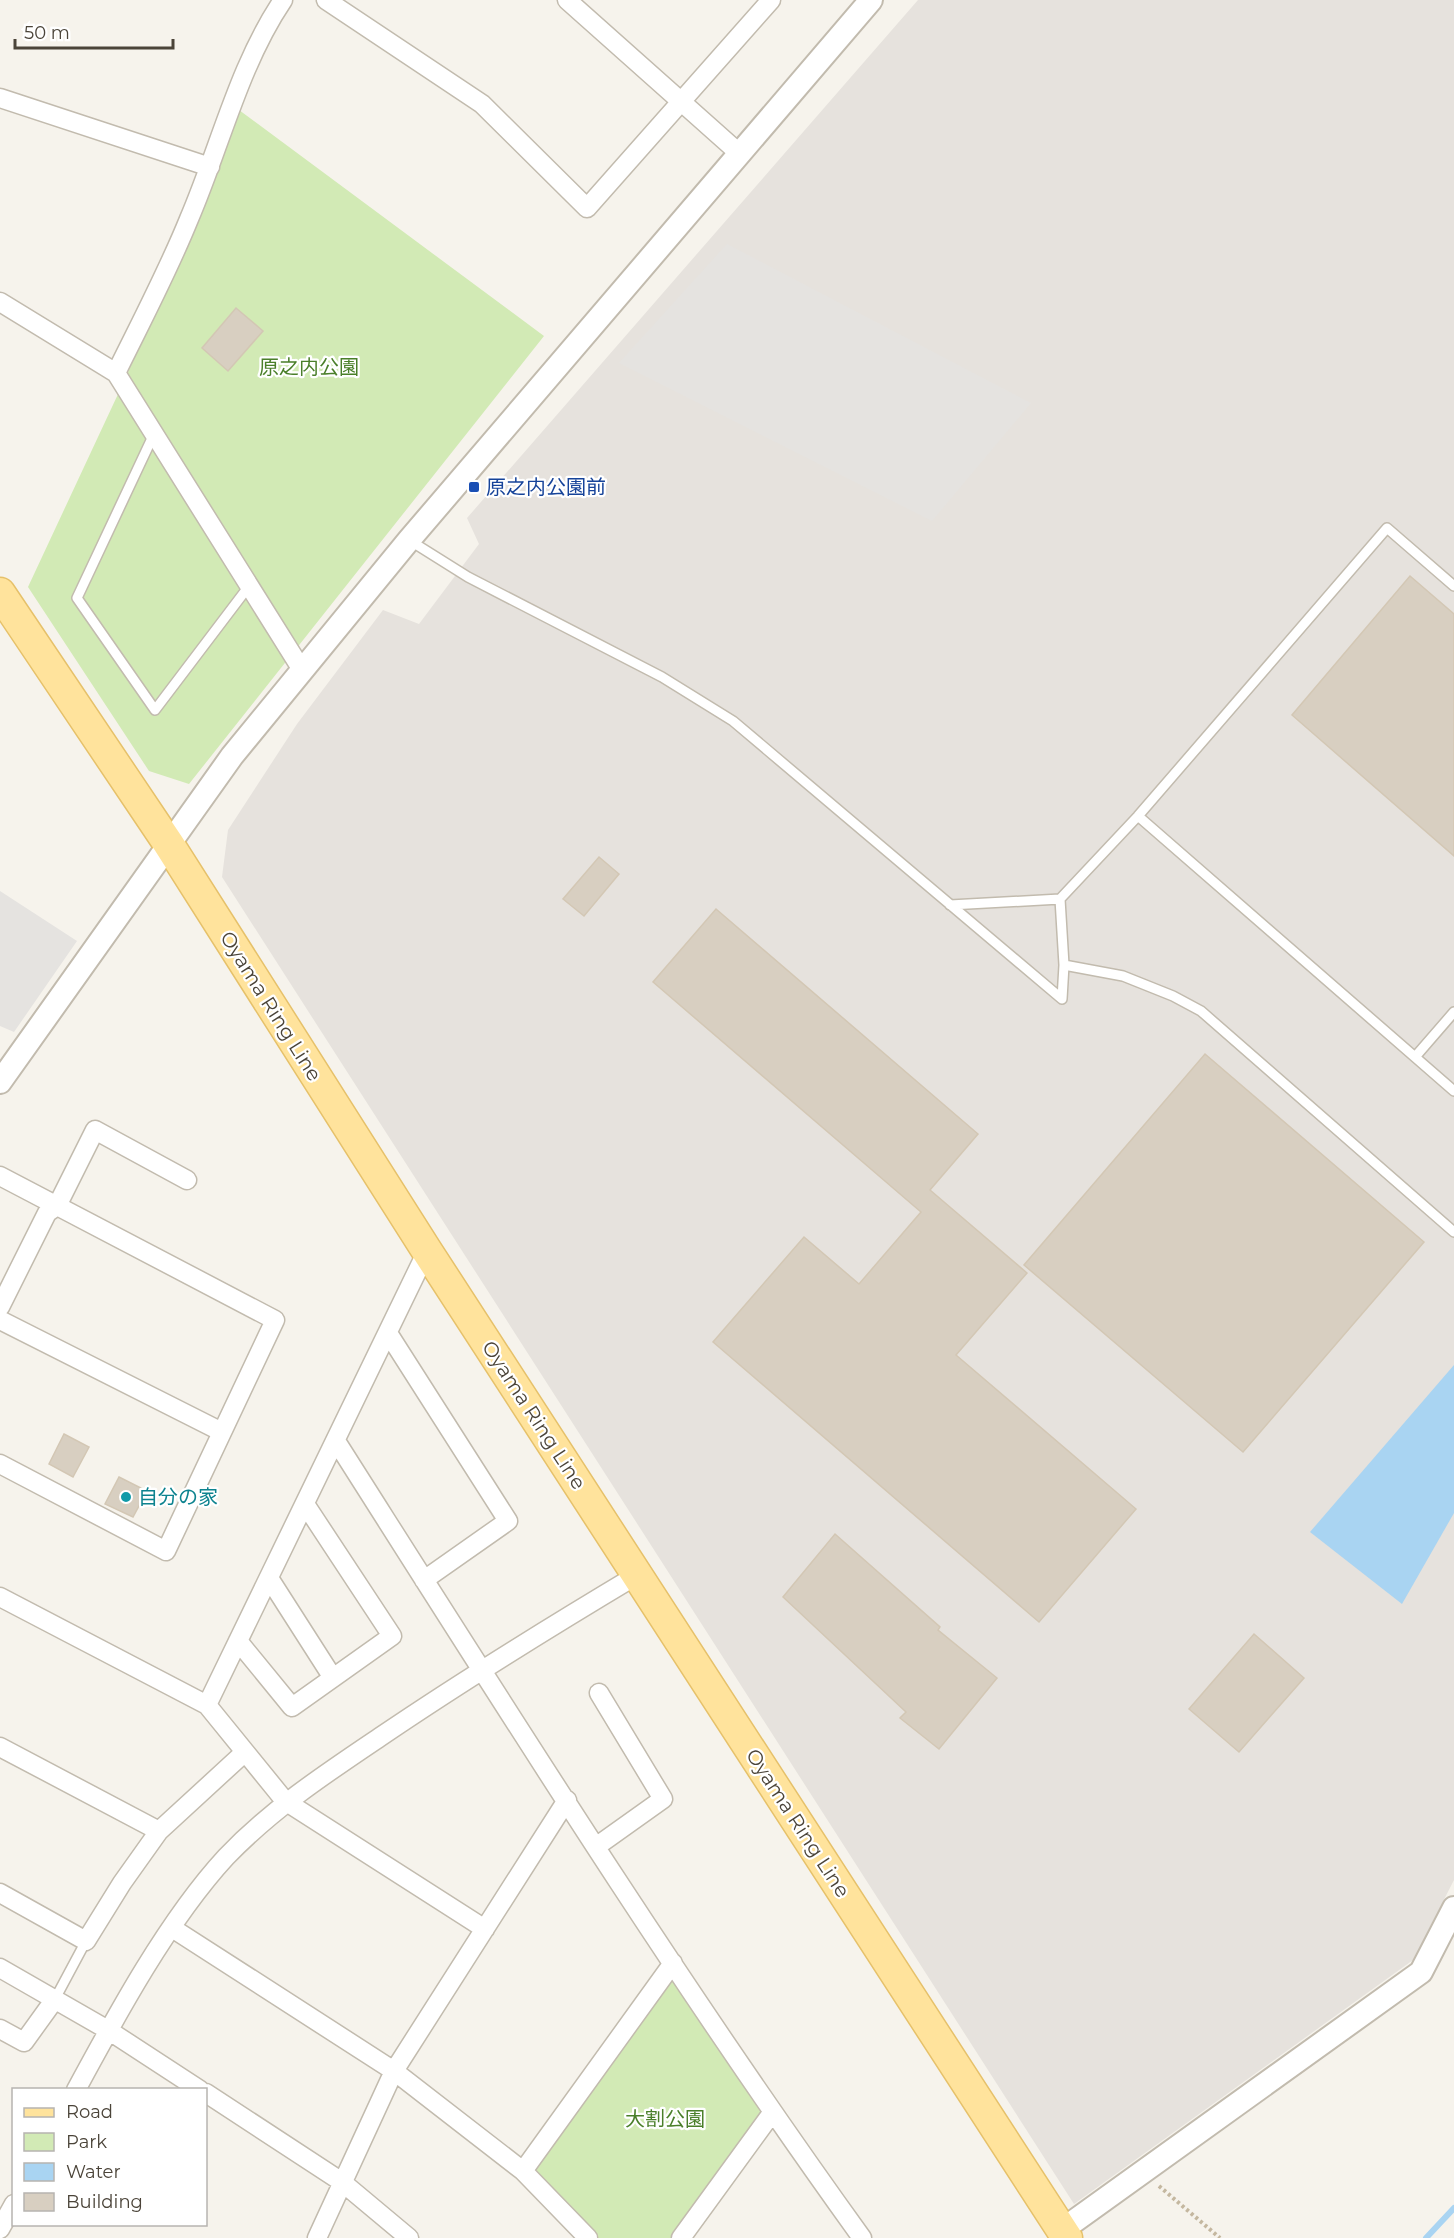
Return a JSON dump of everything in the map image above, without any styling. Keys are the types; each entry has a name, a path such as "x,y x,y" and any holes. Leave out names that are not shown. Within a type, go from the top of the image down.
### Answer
{"main road":[{"name":"Oyama Ring Line","path":"0,592 168,843 1060,2235"}],"street":[{"path":"116,373 189,220 243,81 273,15 283,0"},
{"path":"326,0 482,104 587,208 771,0"},
{"path":"567,0 740,154"},
{"path":"0,1082 232,756 409,540 871,0"},
{"path":"0,98 210,167"},
{"path":"0,302 116,373 302,670"},
{"path":"0,1307 47,1213 57,1206 95,1130 187,1180"},
{"path":"0,1176 275,1320 166,1551 0,1464"},
{"path":"207,1705 428,1251"},
{"path":"0,1320 222,1432"},
{"path":"388,1333 508,1521 424,1580"},
{"path":"336,1441 480,1668 772,2114 862,2238"},
{"path":"238,1641 292,1707 392,1636 305,1504"},
{"path":"77,2088 108,2030 172,1928 225,1858 285,1801 480,1668 637,1575"},
{"path":"269,1578 333,1678"},
{"path":"0,1597 207,1705 285,1801 485,1929"},
{"path":"597,1846 663,1799 598,1693"},
{"path":"0,1747 159,1832"},
{"path":"0,1893 86,1941 159,1832 245,1752"},
{"path":"317,2238 394,2071 567,1800"},
{"path":"1060,2235 1142,2172 1421,1972 1454,1908"},
{"path":"172,1928 394,2071 523,2171 588,2238"},
{"path":"523,2171 673,1963"},
{"path":"0,1968 108,2030 197,2088"},
{"path":"0,2029 24,2042 55,1999"},
{"path":"207,2094 342,2182 409,2238"},
{"path":"681,2238 772,2114"},
{"path":"0,2229 12,2208"}],"lane":[{"path":"154,434 77,598 155,710 249,586"},
{"path":"950,905 1060,899 1138,816 1387,528 1454,586"},
{"path":"409,540 468,577 662,677 733,721 1062,999 1064,965 1060,899"},
{"path":"1138,816 1454,1091"},
{"path":"1064,965 1123,976 1173,996 1201,1011 1454,1232"},
{"path":"1415,1057 1454,1012"},
{"path":"55,1999 86,1941"}],"path":[{"path":"1142,2172 1220,2238"}],"shaded area":[{"path":"918,0 1454,0 1454,1880 1413,1960 1074,2204 222,877 228,830 297,724 383,610 419,624 479,544 467,518"},
{"path":"727,244 1031,403 932,521 619,363"},
{"path":"0,891 77,941 14,1032 0,1026"}],"green space":[{"name":"原之内公園","path":"239,110 544,336 189,784 149,771 28,587 126,377"},
{"name":"大割公園","path":"672,1973 767,2113 675,2238 595,2238 532,2170"}],"water":[{"path":"1454,1365 1454,1513 1402,1604 1310,1532"}],"building":[{"path":"236,308 263,331 228,371 202,348"},
{"path":"1410,576 1454,614 1454,856 1292,715"},
{"path":"599,857 619,874 584,916 563,899"},
{"path":"716,909 978,1134 930,1190 1027,1273 956,1355 1136,1509 1039,1622 713,1342 804,1237 859,1284 921,1212 653,982"},
{"path":"1205,1054 1424,1242 1243,1452 1024,1265"},
{"path":"64,1434 89,1447 73,1477 49,1464"},
{"name":"自分の家","path":"119,1477 147,1491 133,1517 105,1504"},
{"path":"835,1534 940,1627 938,1630 997,1678 939,1749 900,1718 906,1712 783,1597"},
{"path":"1254,1634 1304,1678 1239,1752 1189,1709"}],"waterway":[{"path":"1426,2238 1454,2208"}],"place":[{"name":"原之内公園前","path":"474,487"},
{"name":"自分の家","path":"126,1497"}]}
